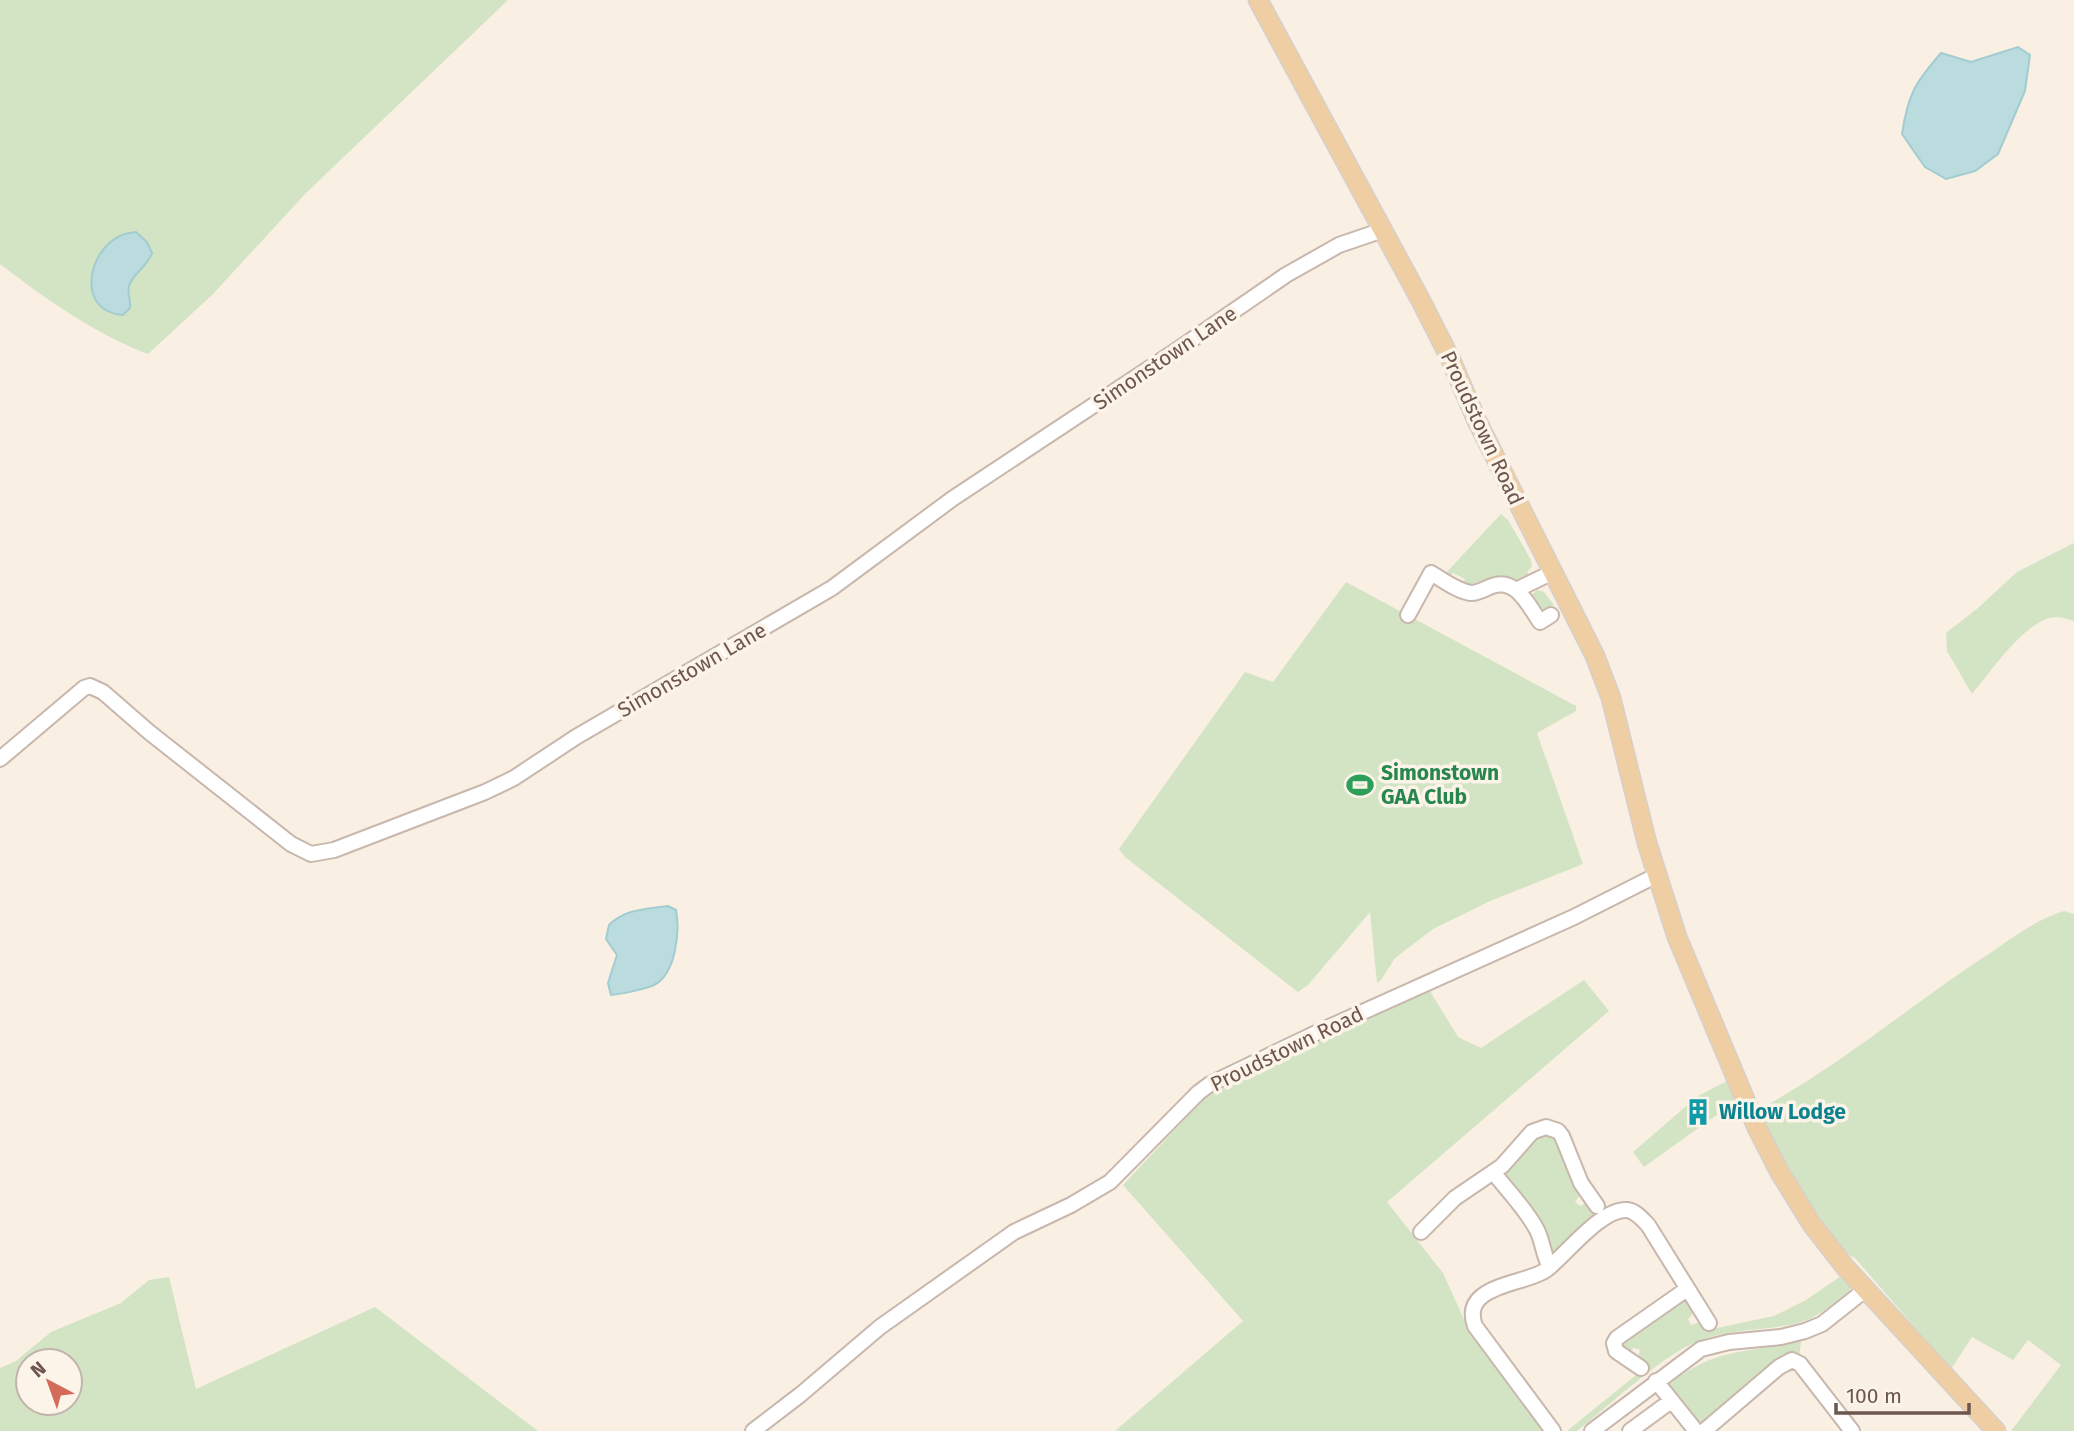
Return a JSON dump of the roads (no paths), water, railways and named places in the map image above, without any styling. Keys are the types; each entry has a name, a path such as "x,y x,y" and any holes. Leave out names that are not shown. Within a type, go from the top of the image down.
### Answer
{"main road":[{"name":"Proudstown Road","path":"1258,0 1450,358 1477,421 1595,656 1611,698 1647,843 1677,937 1773,1159 1811,1223 1865,1290 1996,1431"}],"street":[{"name":"Simonstown Lane","path":"0,758 79,692 90,686 103,692 291,844 311,854 334,850 485,792 514,778 576,737 832,588 952,499 1170,356 1286,275 1339,246 1383,230"},
{"path":"1516,590 1553,572"},
{"path":"1408,615 1431,573 1466,592 1479,593 1503,584 1512,586 1540,622 1551,615"},
{"name":"Proudstown Road","path":"753,1431 880,1327 1014,1232 1071,1205 1110,1182 1210,1084 1280,1049 1574,917 1657,875"},
{"path":"1421,1232 1427,1216 1493,1172 1532,1132 1546,1127 1553,1128 1562,1136 1588,1202"},
{"path":"1493,1172 1531,1219 1550,1267"},
{"path":"1553,1431 1475,1326 1472,1318 1477,1303 1490,1291 1507,1282 1532,1277 1550,1267 1598,1223 1619,1210 1627,1210 1634,1212 1648,1225 1706,1319 1689,1322"},
{"path":"1636,1360 1614,1347 1617,1338 1687,1289"},
{"path":"1592,1431 1701,1349 1729,1342 1781,1337 1822,1324 1865,1290"},
{"path":"1704,1431 1770,1374 1792,1360 1800,1364 1852,1431"},
{"path":"1656,1381 1696,1431"},
{"path":"1630,1431 1671,1401"}],"water":[{"path":"2018,47 2030,55 2025,91 1998,154 1975,171 1946,179 1925,167 1902,134 1910,99 1925,73 1941,53 1971,62"},
{"path":"136,232 147,242 152,253 129,286 130,308 123,315 108,311 98,304 91,280 100,254 109,244 122,235"},
{"path":"668,906 676,910 677,940 667,972 654,985 611,995 608,983 617,955 606,939 609,925 629,913"}],"place":[{"name":"Simonstown GAA Club","path":"1360,785"},
{"name":"Willow Lodge","path":"1698,1112"}]}
